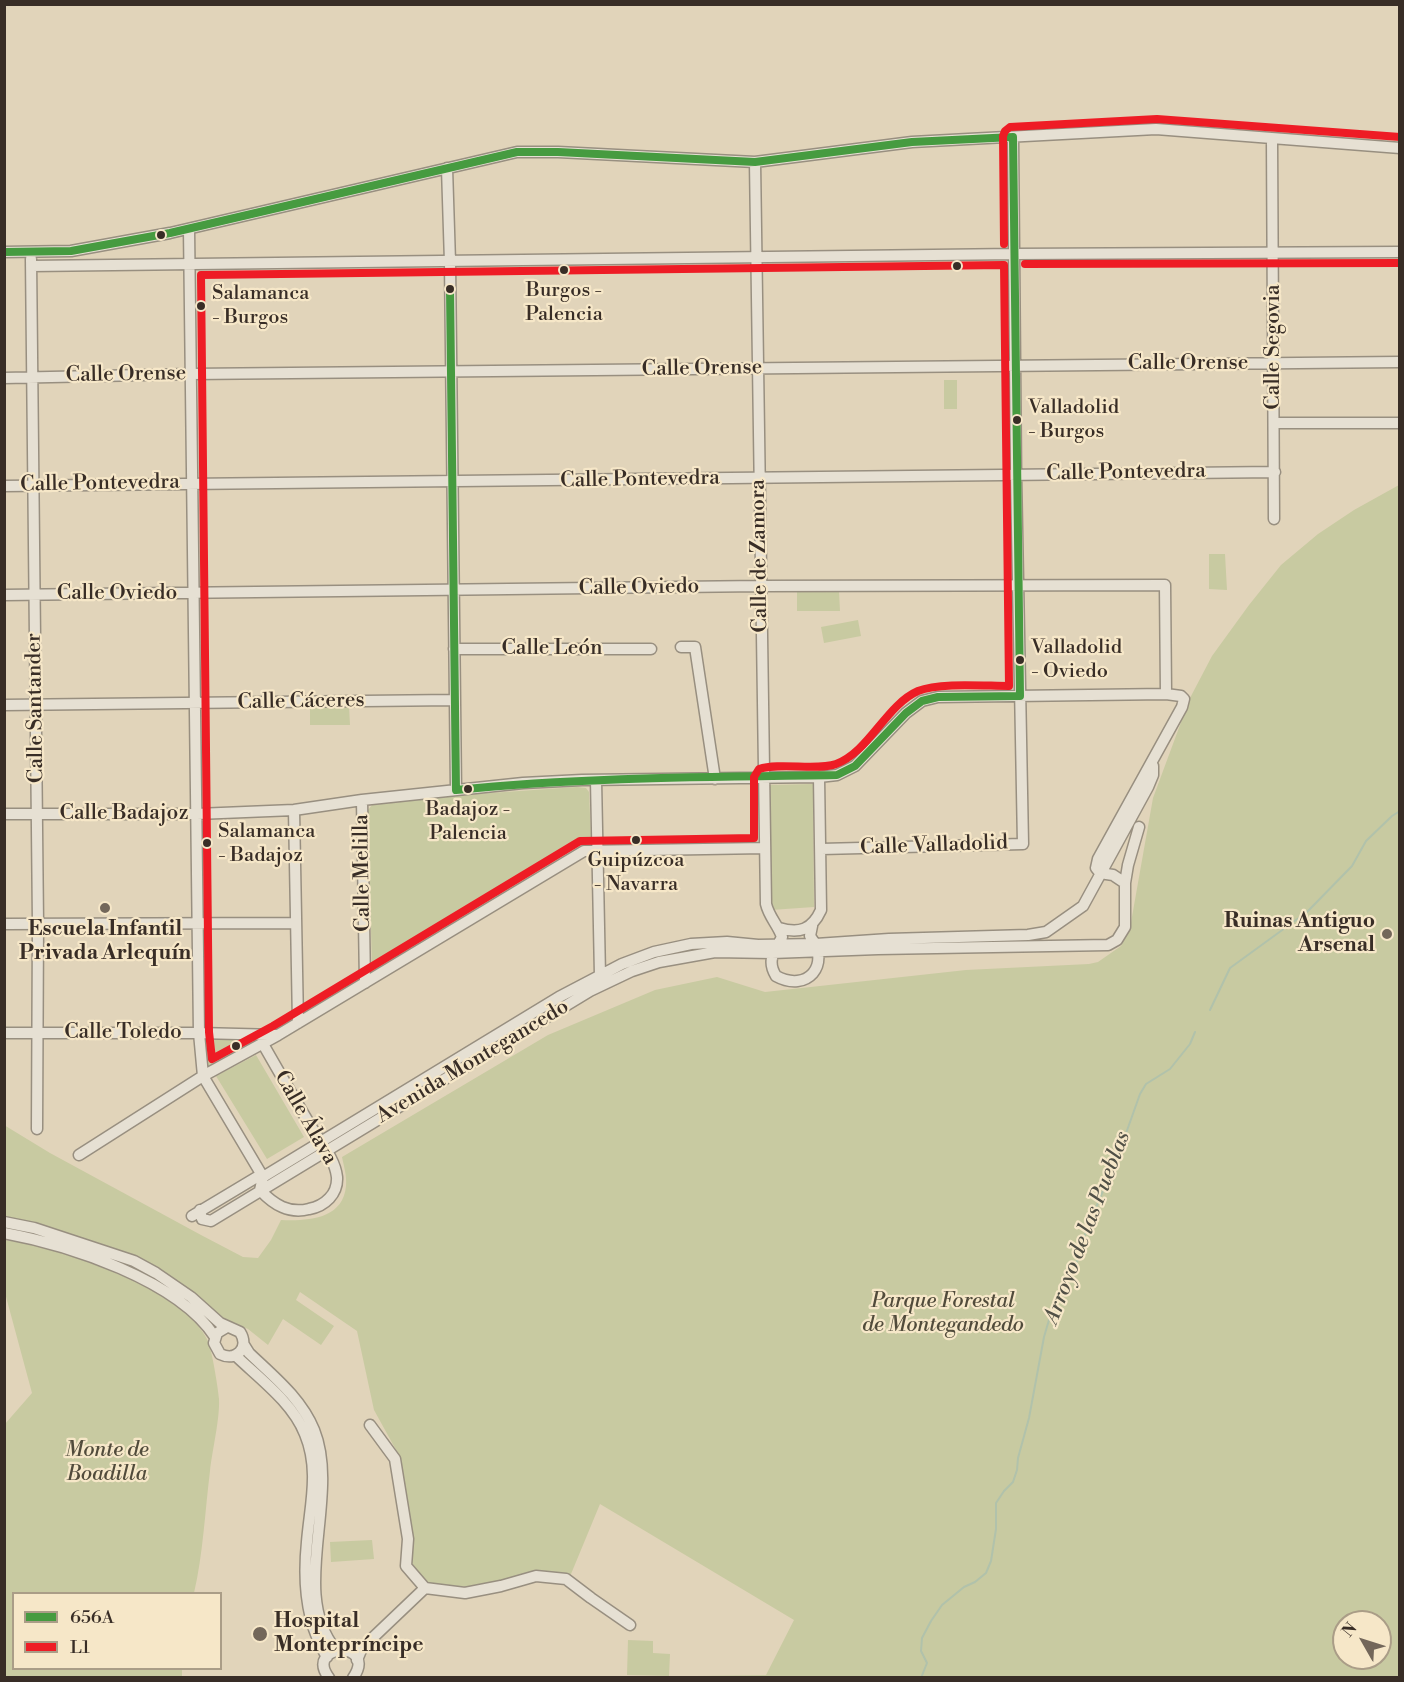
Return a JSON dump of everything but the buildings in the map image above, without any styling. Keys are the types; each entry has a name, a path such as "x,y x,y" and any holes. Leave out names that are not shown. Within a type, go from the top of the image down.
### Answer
{"street":[{"path":"4,252 71,251 189,229 517,152 755,162 912,142 1156,129 1400,148"},
{"name":"Calle Valladolid","path":"821,849 1023,844 1013,137"},
{"name":"Calle Segovia","path":"1272,139 1274,519"},
{"name":"Calle de Zamora","path":"755,162 766,904 772,921 779,928 782,937 775,949"},
{"path":"447,168 456,790"},
{"path":"189,229 199,1033 203,1076 263,1177 260,1190"},
{"name":"Calle Santander","path":"30,250 38,814 37,1129"},
{"path":"44,251 57,266"},
{"path":"31,266 1015,254 1400,252"},
{"name":"Calle Orense","path":"4,378 450,371 1400,362"},
{"path":"1274,423 1400,423"},
{"name":"Calle Pontevedra","path":"4,486 192,482 1275,472"},
{"name":"Calle Oviedo","path":"4,595 761,586 1165,585 1166,694"},
{"path":"681,647 695,646 715,779"},
{"name":"Calle León","path":"454,650 651,649"},
{"name":"Calle Badajoz","path":"4,814 197,814 294,810 362,800 523,783 837,776 855,766 906,713 922,701 938,697 1166,694 1183,698"},
{"name":"Avenida Montegancedo","path":"817,948 889,939 1028,935 1046,932 1056,926 1083,906 1100,873 1096,868 1098,860 1182,707 1183,698"},
{"name":"Calle Cáceres","path":"4,705 454,700"},
{"path":"775,949 771,966 776,976 788,981 812,976 818,965 817,948 810,936 812,926 822,906 819,777"},
{"path":"596,780 600,976"},
{"name":"Calle Melilla","path":"362,800 365,983"},
{"path":"294,810 298,1023"},
{"name":"Avenida Montegancedo","path":"775,949 727,942 691,944 654,952 600,976 559,997 323,1146 211,1221 202,1219 196,1213 257,1177 263,1177 323,1146 591,991 632,970 687,956 715,952 817,948 1108,945 1117,940 1125,927 1125,883 1138,827"},
{"path":"79,1155 203,1076 278,1035 584,851 765,848"},
{"path":"1100,873 1113,875 1125,883"},
{"path":"4,924 296,923"},
{"path":"779,928 798,932 812,926"},
{"path":"1054,946 1053,933 1056,926"},
{"name":"Calle Toledo","path":"4,1033 278,1035"},
{"path":"242,1034 248,1044 247,1052"},
{"name":"Calle Álava","path":"260,1190 277,1205 292,1210 310,1209 331,1197 337,1183 334,1165 262,1044"},
{"path":"4,1222 34,1228 134,1261 156,1273 191,1297 220,1323 240,1332 249,1353 292,1395 304,1411 314,1430 322,1459 323,1496 315,1579 322,1623 332,1653 326,1675"},
{"path":"4,1233 34,1238 132,1272 185,1306 207,1326 215,1337 219,1354 227,1357 235,1356 244,1345"},
{"path":"215,1337 219,1330 228,1327"},
{"path":"235,1356 285,1403 305,1434 313,1462 314,1482 307,1542 306,1588 312,1625 332,1653"},
{"path":"370,1425 395,1460 408,1539 406,1566 425,1588 465,1593 536,1576 566,1579 630,1625"},
{"path":"354,1656 425,1588"},
{"path":"332,1653 344,1649 354,1656 358,1675"}],"green space":[{"path":"944,380 957,380 957,409 944,409"},
{"name":"Parque Forestal de Montegandedo","path":"1399,485 1399,1677 697,1677 766,1675 794,1620 600,1504 571,1574 474,1587 425,1584 410,1560 401,1459 374,1410 357,1331 300,1292 296,1300 334,1326 321,1345 283,1319 268,1345 248,1329 219,1316 154,1265 21,1221 5,1218 4,1125 50,1153 243,1257 258,1258 271,1240 281,1220 312,1219 331,1212 338,1206 346,1186 342,1157 548,1035 655,990 717,977 765,992 966,970 1098,962 1121,946 1130,928 1153,798 1190,698 1212,656 1249,605 1281,565 1318,534 1354,510"},
{"path":"1209,554 1225,554 1227,590 1209,589"},
{"path":"839,591 840,611 797,611 797,592"},
{"path":"858,620 861,636 824,643 821,627"},
{"path":"349,706 350,725 310,725 310,707"},
{"path":"813,784 814,907 771,910 769,785"},
{"path":"586,788 589,792 591,838 372,971 368,810 372,805 476,794"},
{"path":"204,1039 238,1040 243,1041 243,1046 207,1067"},
{"path":"256,1055 304,1137 267,1159 216,1076"},
{"name":"Monte de Boadilla","path":"5,1240 55,1251 86,1261 147,1288 174,1304 195,1322 208,1341 219,1399 202,1548 194,1592 12,1592 12,1670 182,1670 182,1677 5,1678 5,1424 32,1393 5,1293"},
{"path":"372,1540 374,1559 331,1562 330,1542"},
{"path":"628,1640 653,1641 653,1653 670,1654 669,1676 627,1675"}],"waterway":[{"name":"Arroyo de las Pueblas","path":"1210,1010 1230,968 1307,912 1352,866 1366,841 1400,811"},
{"name":"Arroyo de las Pueblas","path":"921,1678 927,1663 921,1651 922,1638 931,1621 942,1605 986,1573 991,1561 996,1529 996,1503 1013,1482 1017,1470 1051,1313 1074,1272 1086,1231 1119,1153 1140,1094 1146,1084 1170,1069 1190,1044 1195,1032"}],"transit line":[{"name":"L1","path":"1004,244 1003,136 1010,127 1157,119 1400,137"},
{"name":"656A","path":"1013,137 1020,696"},
{"name":"656A","path":"4,252 71,251 170,233 517,152 755,162 912,142 1013,137"},
{"name":"L1","path":"1025,264 1400,263"},
{"name":"L1","path":"1004,265 1009,686 950,685 927,688 918,691 896,707 858,750 836,764 819,767 777,766 759,769 754,777 754,838 580,841 273,1026 212,1059 209,1032 201,275 1004,265"},
{"name":"656A","path":"450,289 456,790"},
{"name":"656A","path":"456,790 599,780 837,775 855,766 906,713 922,701 938,697 1020,696"}],"place":[{"name":"Burgos - Palencia","path":"564,270"},
{"name":"Salamanca - Burgos","path":"201,306"},
{"name":"Valladolid - Burgos","path":"1017,420"},
{"name":"Valladolid - Oviedo","path":"1020,660"},
{"name":"Badajoz - Palencia","path":"468,789"},
{"name":"Guipúzcoa - Navarra","path":"636,840"},
{"name":"Salamanca - Badajoz","path":"207,843"},
{"name":"Escuela Infantil Privada Arlequín","path":"105,908"},
{"name":"Ruinas Antiguo Arsenal","path":"1387,934"},
{"name":"Hospital Montepríncipe","path":"260,1634"}]}
